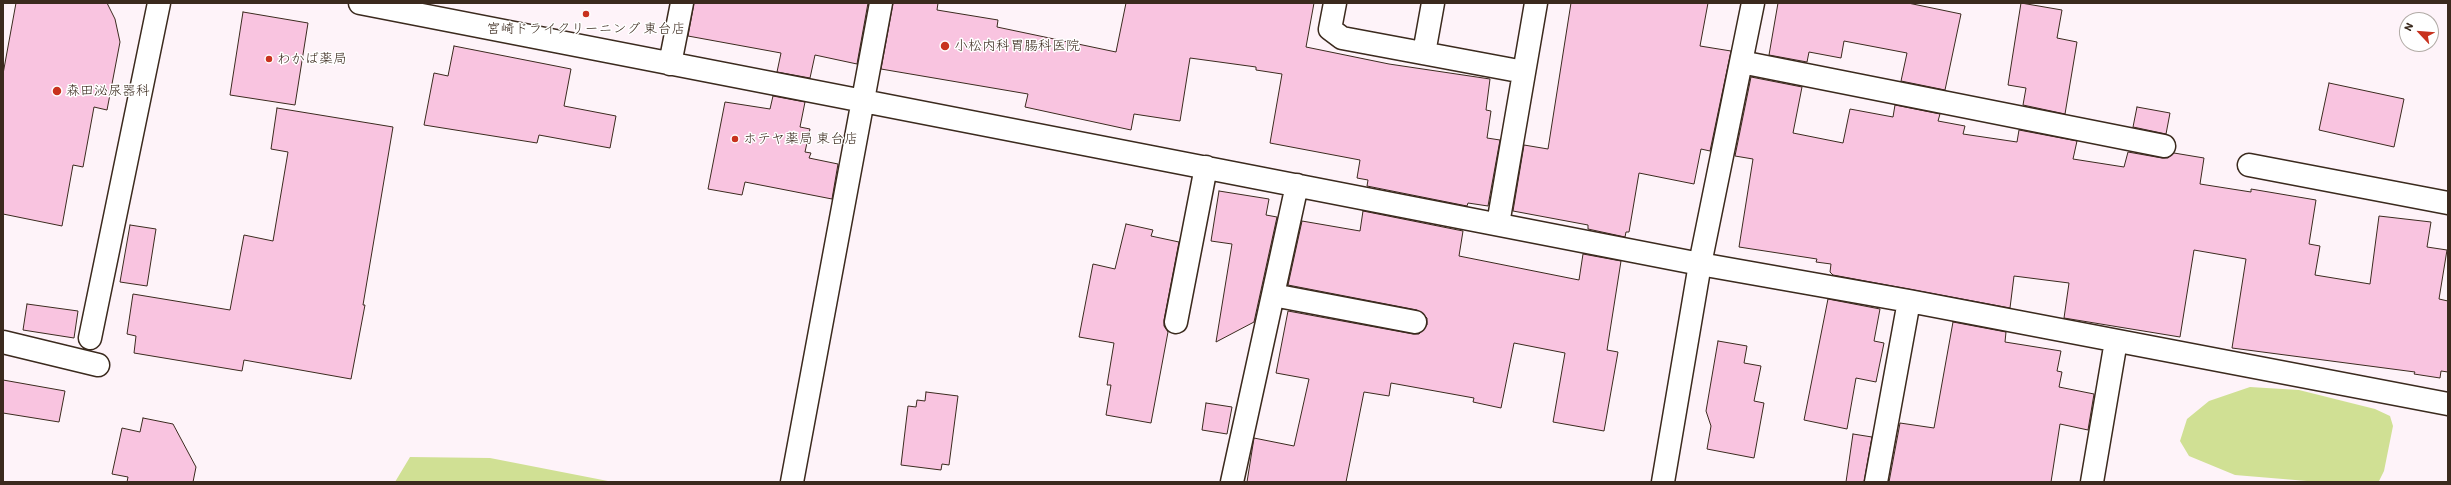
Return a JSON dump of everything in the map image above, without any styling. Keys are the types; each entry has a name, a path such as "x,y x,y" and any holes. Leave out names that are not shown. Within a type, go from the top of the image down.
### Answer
{"street":[{"path":"90,338 159,3"},
{"path":"360,3 1700,264 1909,301 2448,404"},
{"path":"670,64 682,3"},
{"path":"792,482 881,3"},
{"path":"1335,3 1330,29 1342,38 1524,72"},
{"path":"1424,53 1433,3"},
{"path":"1498,224 1536,3"},
{"path":"1663,482 1700,264 1753,3"},
{"path":"1741,62 2164,146"},
{"path":"2249,165 2448,203"},
{"path":"1176,322 1206,167"},
{"path":"1232,482 1297,185"},
{"path":"1273,295 1415,322"},
{"path":"1876,482 1909,301"},
{"path":"2092,482 2116,341"},
{"path":"3,342 98,365"}],"green space":[{"path":"2250,387 2299,390 2375,409 2390,416 2393,426 2384,471 2379,481 2319,482 2235,475 2189,456 2180,441 2187,419 2209,401"},
{"path":"410,457 490,458 613,482 395,482"}],"building":[{"name":"森田泌尿器科","path":"16,3 107,3 115,19 120,42 107,110 94,107 83,167 73,165 62,226 3,214 3,74"},
{"path":"694,3 868,3 857,64 815,55 810,78 777,72 781,53 688,36"},
{"path":"893,3 938,3 937,10 998,20 997,27 1116,52 1126,3 1314,3 1306,47 1389,64 1490,79 1486,110 1491,111 1487,138 1500,140 1488,206 1468,203 1467,206 1367,186 1368,180 1357,178 1360,160 1270,143 1282,74 1256,70 1256,67 1190,58 1180,121 1134,114 1131,130 1025,107 1028,94 881,69"},
{"path":"1571,3 1708,3 1700,46 1731,51 1710,151 1701,149 1694,184 1639,173 1629,232 1626,232 1625,237 1588,229 1588,225 1513,211 1524,145 1548,149"},
{"path":"1778,3 1908,3 1961,14 1945,90 1901,81 1907,53 1844,41 1841,58 1809,52 1807,62 1769,55"},
{"path":"2021,3 2062,10 2057,38 2077,42 2065,114 2023,105 2026,88 2008,85"},
{"name":"わかば薬局","path":"243,12 308,23 295,105 230,95"},
{"path":"454,46 571,69 564,106 616,116 610,148 539,135 537,143 424,125 434,73 448,76"},
{"path":"1751,77 1802,87 1793,133 1843,143 1850,109 1893,117 1895,105 1940,114 1938,121 1965,126 1963,134 2017,142 2019,130 2077,141 2073,159 2124,167 2128,152 2162,158 2168,158 2174,153 2204,158 2200,184 2251,192 2251,189 2316,200 2309,244 2320,246 2315,275 2370,284 2379,216 2431,222 2427,247 2447,250 2439,299 2448,301 2448,372 2441,371 2440,378 2414,374 2415,372 2232,348 2246,259 2194,250 2180,337 2064,318 2069,283 2014,276 2010,308 1833,275 1830,272 1831,264 1816,262 1817,259 1739,247 1753,159 1735,156"},
{"path":"2329,83 2404,99 2394,147 2319,130"},
{"path":"773,96 805,102 800,127 810,129 805,152 811,153 809,158 838,164 832,199 745,182 742,195 708,189 725,102 770,109"},
{"path":"2137,107 2170,113 2166,134 2133,127"},
{"path":"277,108 393,127 363,305 365,305 351,379 244,360 242,371 134,353 136,336 127,334 133,294 230,310 244,235 273,241 288,152 271,149"},
{"path":"1219,191 1269,199 1266,215 1277,217 1254,322 1216,342 1232,244 1211,241"},
{"path":"1363,211 1463,231 1459,256 1579,280 1583,254 1621,261 1607,350 1618,352 1604,431 1553,422 1565,353 1514,343 1501,408 1473,402 1474,398 1391,383 1389,396 1364,392 1346,482 1247,482 1254,438 1294,446 1309,379 1276,373 1288,311 1413,334 1419,334 1427,325 1427,318 1417,310 1288,285 1302,221 1360,231"},
{"path":"1126,224 1153,230 1151,236 1179,242 1164,320 1164,326 1168,332 1151,423 1106,415 1111,385 1107,385 1114,343 1079,337 1093,264 1115,269"},
{"path":"130,225 156,229 147,286 120,282"},
{"path":"1828,299 1880,309 1874,341 1884,343 1876,382 1856,378 1847,429 1804,420"},
{"path":"27,304 78,311 74,338 23,330"},
{"path":"1953,322 2006,332 2005,342 2061,351 2057,371 2062,372 2059,387 2094,394 2088,430 2060,424 2051,482 1889,482 1900,423 1934,428"},
{"path":"1718,341 1747,346 1744,363 1761,366 1754,401 1764,403 1754,458 1707,449 1711,426 1706,411"},
{"path":"3,380 65,391 59,422 3,413"},
{"path":"926,392 958,396 949,465 942,464 941,470 901,465 908,406 916,407 917,400 925,401"},
{"path":"1206,403 1232,407 1227,434 1202,430"},
{"path":"143,418 173,424 196,467 193,482 127,482 128,477 112,474 122,428 140,432"},
{"path":"1853,434 1872,437 1864,482 1846,482"}],"place":[{"name":"宮崎ドライクリーニング 東台店","path":"586,14"},
{"name":"小松内科胃腸科医院","path":"945,46"},
{"name":"わかば薬局","path":"269,59"},
{"name":"森田泌尿器科","path":"57,91"},
{"name":"ホテヤ薬局 東台店","path":"735,139"}]}
